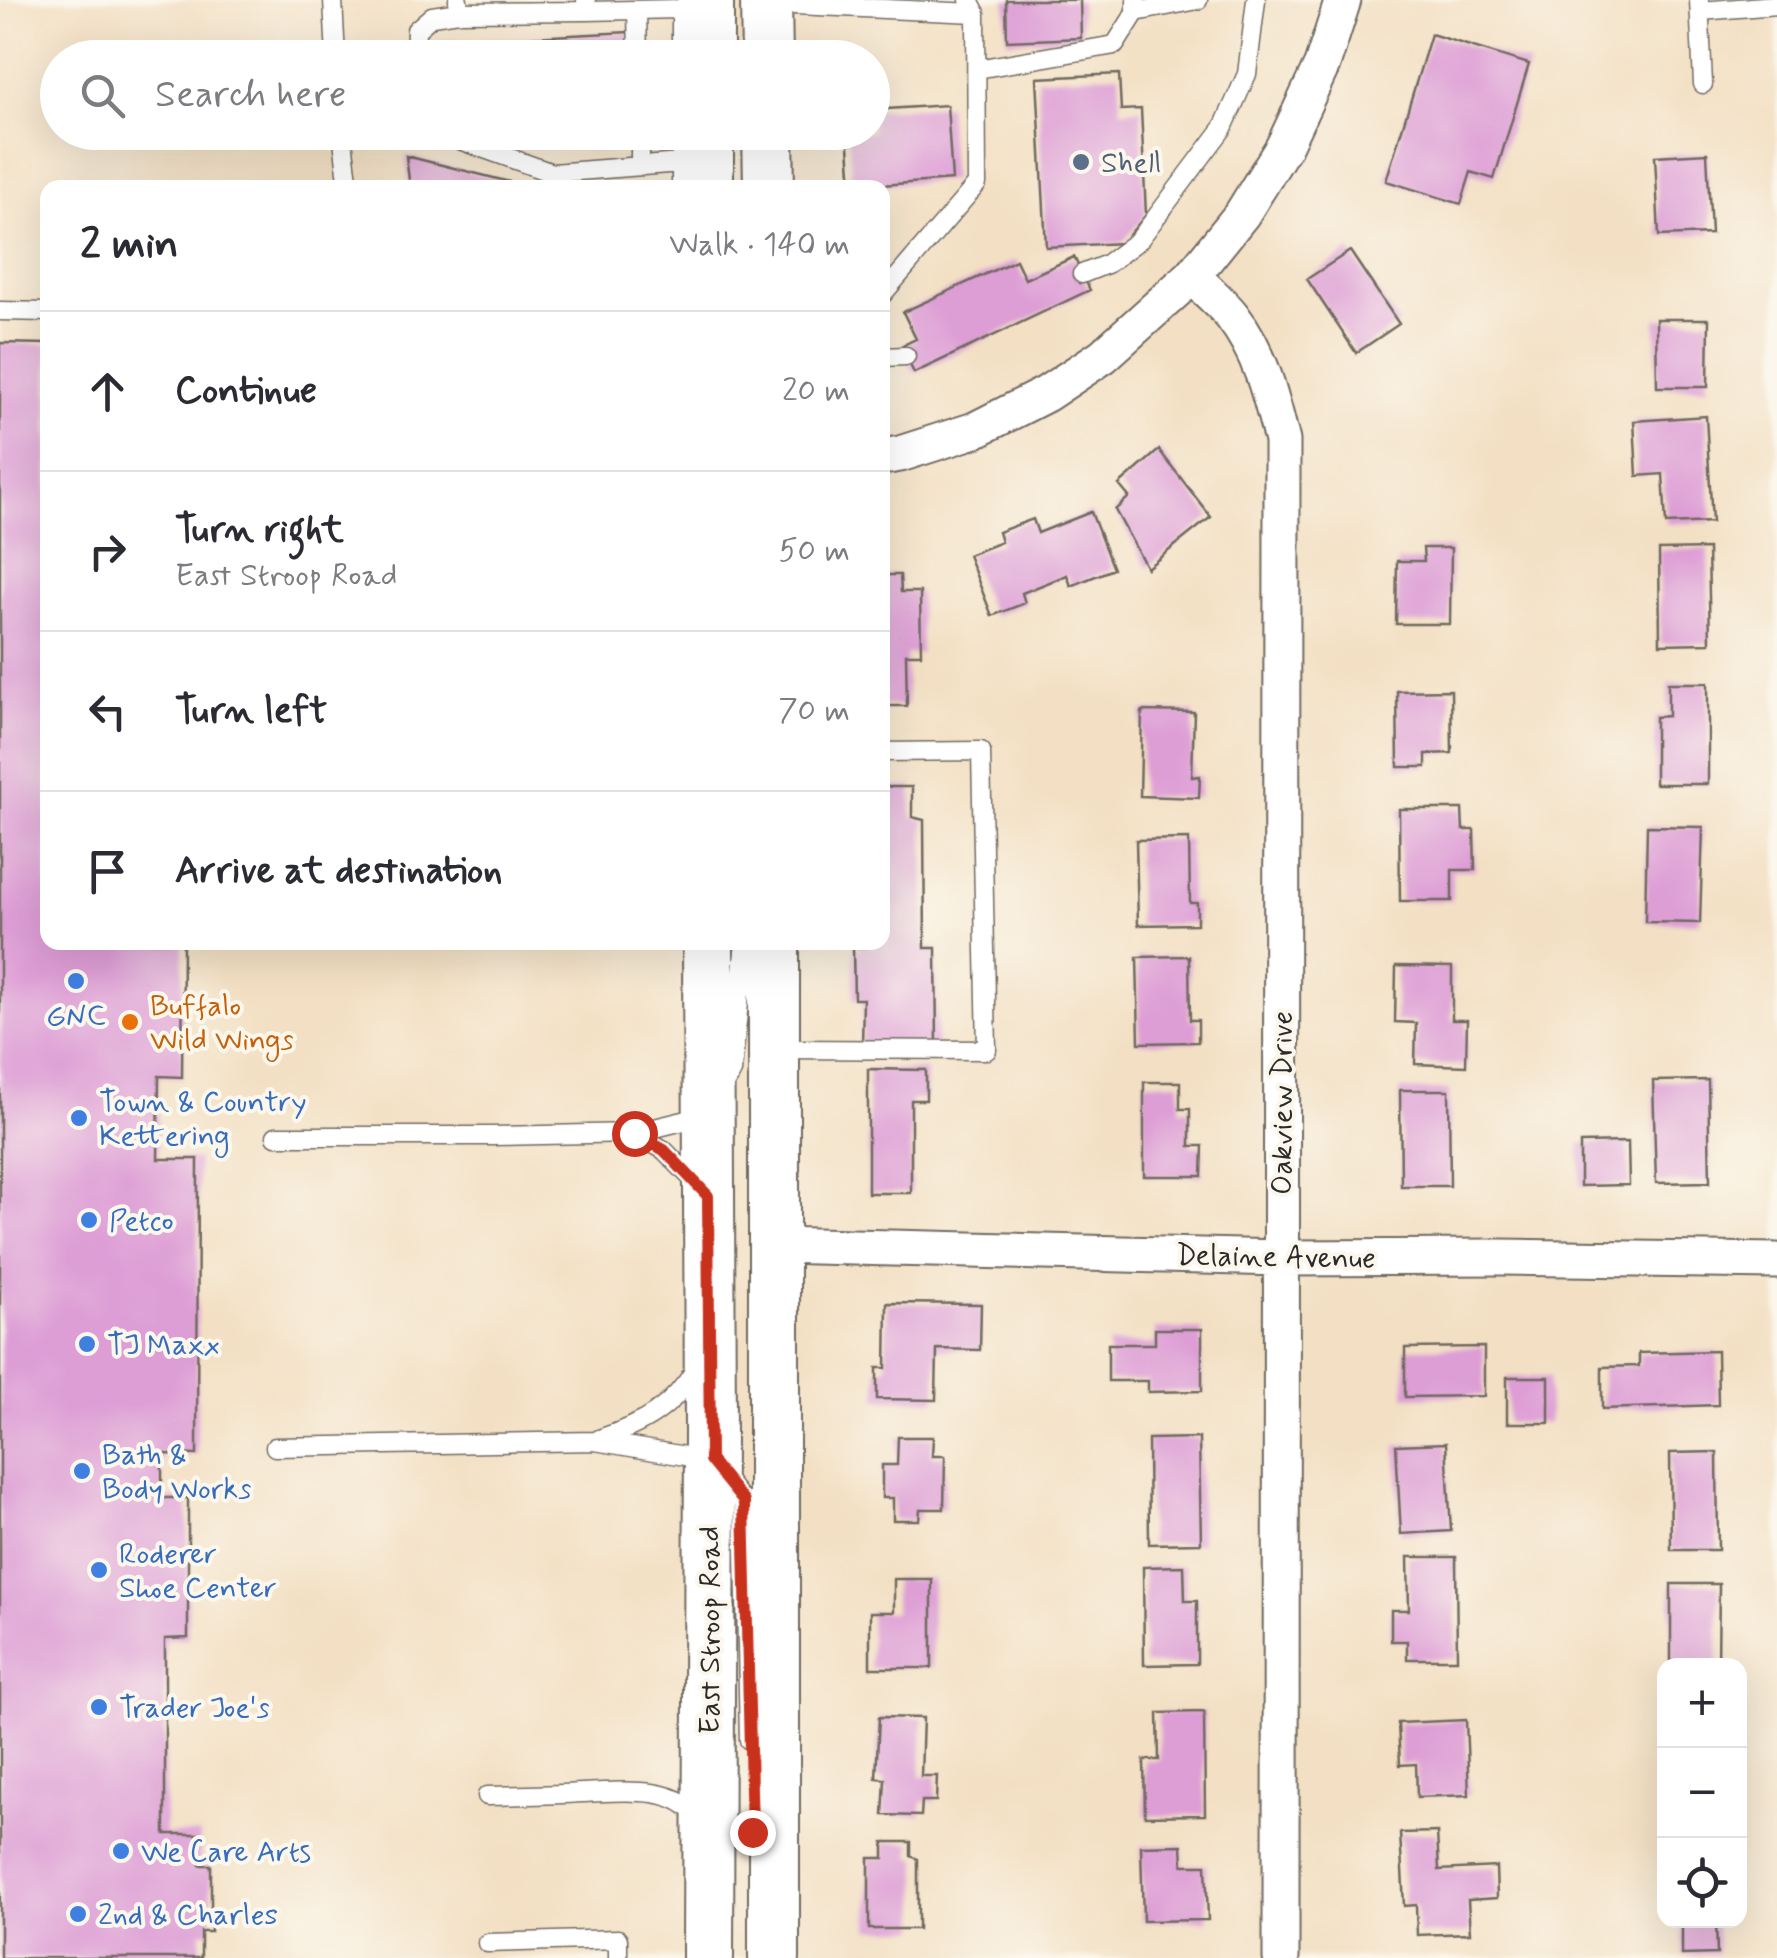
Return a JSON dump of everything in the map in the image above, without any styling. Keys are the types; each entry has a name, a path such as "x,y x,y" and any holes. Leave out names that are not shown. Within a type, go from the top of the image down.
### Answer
{"main road":[{"path":"766,2 767,40"},
{"path":"693,3 703,40"},
{"path":"768,150 769,180"},
{"name":"East Stroop Road","path":"708,950 708,1958"},
{"path":"774,950 774,1938"}],"street":[{"path":"890,456 975,430 1046,394 1104,356 1192,276 1242,214 1284,146 1322,65 1344,0"},
{"name":"Oakview Drive","path":"1192,276 1231,314 1250,343 1270,388 1282,442 1281,1958"},
{"name":"Delaine Avenue","path":"775,1245 1281,1258 1777,1261"}],"lane":[{"path":"333,0 335,40"},
{"path":"977,69 1115,45 1136,6 1198,0"},
{"path":"1082,274 1107,264 1139,240 1223,128 1248,74 1256,0"},
{"path":"766,2 973,6 977,184 890,285"},
{"path":"416,40 416,30 432,16 458,6 637,10 693,3 685,40"},
{"path":"1703,84 1700,6 1777,5"},
{"path":"637,10 638,40"},
{"path":"344,150 348,180"},
{"path":"487,150 552,173 699,161"},
{"path":"640,150 640,166"},
{"path":"0,311 40,312"},
{"path":"890,357 906,356"},
{"path":"774,1050 987,1050 982,751 890,752"},
{"path":"276,1136 634,1133 708,1116 732,1072 744,950"},
{"path":"634,1133 664,1150 708,1196"},
{"path":"596,1441 636,1427 662,1408 687,1384 709,1346"},
{"path":"275,1447 596,1441 710,1460 744,1502 750,1755"},
{"path":"488,1796 626,1789 656,1794 691,1807 708,1836"},
{"path":"756,1850 774,1938"},
{"path":"487,1943 618,1939 618,1958"}],"building":[{"path":"1006,0 1080,0 1081,38 1007,41"},
{"path":"629,32 629,40 474,40"},
{"path":"1431,34 1529,64 1494,179 1471,172 1461,204 1386,181"},
{"path":"1119,74 1121,110 1141,109 1146,215 1122,243 1046,247 1037,78"},
{"path":"947,105 952,180 890,184 890,180 851,180 849,150 890,150 890,109"},
{"path":"1707,153 1711,234 1659,236 1655,156"},
{"path":"406,156 502,180 409,180"},
{"path":"1350,251 1399,324 1356,353 1307,279"},
{"path":"1074,257 1090,290 914,373 901,346 916,339 903,312 1016,260 1025,279"},
{"path":"1656,319 1709,319 1708,387 1657,387"},
{"name":"Town & Country Kettering","path":"0,343 40,344 40,950 183,950 182,1077 159,1076 158,1159 198,1159 197,1455 162,1454 162,1498 188,1498 188,1638 165,1639 165,1834 200,1834 200,1865 211,1865 211,1932 201,1932 201,1958 0,1958"},
{"path":"1706,416 1712,522 1666,524 1663,474 1637,476 1634,421"},
{"path":"1159,450 1211,517 1147,568 1115,510 1129,497 1119,485"},
{"path":"1091,512 1113,569 1071,586 1067,575 1022,593 1025,603 992,616 968,555 1001,542 998,532 1033,519 1038,533"},
{"path":"1423,548 1451,548 1450,624 1396,624 1397,561 1424,561"},
{"path":"1708,549 1710,643 1660,644 1659,550"},
{"path":"890,575 900,575 901,592 920,592 921,654 906,654 907,706 890,706"},
{"path":"1668,683 1708,683 1708,784 1655,784 1655,717 1668,716"},
{"path":"1451,690 1452,753 1426,754 1426,767 1398,767 1397,691"},
{"path":"1142,711 1194,712 1192,777 1200,776 1199,798 1140,796"},
{"path":"890,787 912,787 912,817 924,820 925,948 936,948 937,1047 862,1047 863,999 854,999 853,950 890,950"},
{"path":"1399,809 1462,809 1463,830 1474,830 1475,870 1452,870 1452,901 1400,901"},
{"path":"1647,826 1703,827 1700,923 1645,922"},
{"path":"1189,839 1190,903 1197,903 1197,924 1138,925 1136,840"},
{"path":"1189,956 1190,1020 1198,1020 1198,1042 1139,1043 1137,957"},
{"path":"1396,966 1452,967 1452,1020 1467,1020 1466,1066 1415,1064 1416,1023 1395,1022"},
{"path":"868,1069 926,1070 926,1100 911,1100 911,1193 868,1193"},
{"path":"1708,1080 1710,1182 1656,1183 1653,1081"},
{"path":"1144,1082 1180,1082 1180,1109 1190,1109 1190,1146 1203,1146 1202,1176 1144,1176"},
{"path":"1400,1090 1449,1090 1450,1186 1401,1186"},
{"path":"1628,1142 1629,1185 1580,1186 1580,1143"},
{"path":"887,1303 981,1304 980,1350 937,1349 936,1400 877,1399 877,1368 886,1368"},
{"path":"1155,1329 1202,1329 1202,1391 1148,1392 1148,1381 1108,1381 1108,1344 1155,1344"},
{"path":"1484,1347 1484,1396 1405,1397 1405,1348"},
{"path":"1717,1351 1718,1405 1602,1409 1602,1367 1639,1366 1639,1353"},
{"path":"1507,1377 1549,1377 1549,1423 1507,1423"},
{"path":"898,1437 933,1437 932,1456 945,1456 944,1509 920,1509 919,1520 893,1520 893,1498 882,1498 882,1465 897,1465"},
{"path":"1199,1438 1201,1543 1149,1544 1148,1439"},
{"path":"1446,1443 1451,1531 1401,1534 1396,1445"},
{"path":"1717,1452 1718,1550 1671,1550 1670,1453"},
{"path":"1408,1557 1456,1557 1457,1659 1407,1659 1407,1641 1391,1641 1391,1610 1409,1610"},
{"path":"1184,1566 1185,1601 1197,1601 1197,1664 1144,1665 1143,1567"},
{"path":"894,1579 932,1579 932,1668 870,1668 870,1612 894,1612"},
{"path":"1671,1584 1719,1584 1718,1658 1671,1658"},
{"path":"1204,1712 1205,1815 1145,1816 1144,1760 1159,1760 1158,1713"},
{"path":"879,1717 923,1718 921,1776 937,1776 936,1801 922,1801 921,1816 883,1815 885,1779 876,1778"},
{"path":"1466,1720 1469,1795 1417,1797 1416,1764 1400,1765 1398,1723"},
{"path":"1437,1832 1439,1870 1496,1867 1497,1898 1468,1900 1470,1933 1417,1935 1416,1905 1404,1906 1400,1833"},
{"path":"884,1842 911,1842 911,1856 918,1859 918,1929 869,1929 869,1858 884,1858"},
{"path":"1182,1845 1183,1865 1206,1865 1208,1920 1143,1921 1141,1846"},
{"path":"1682,1928 1716,1928 1717,1954 1682,1955"}],"place":[{"name":"Shell","path":"1081,162"},
{"name":"GNC","path":"76,981"},
{"name":"Buffalo Wild Wings","path":"130,1022"},
{"name":"Town & Country Kettering","path":"79,1118"},
{"name":"Petco","path":"89,1220"},
{"name":"TJ Maxx","path":"87,1344"},
{"name":"Bath & Body Works","path":"82,1471"},
{"name":"Roderer Shoe Center","path":"99,1570"},
{"name":"Trader Joe's","path":"99,1707"},
{"name":"We Care Arts","path":"121,1851"},
{"name":"2nd & Charles","path":"78,1914"}],"route":[{"path":"634,1133 664,1150 708,1196 710,1460 744,1502 752,1832"}]}
